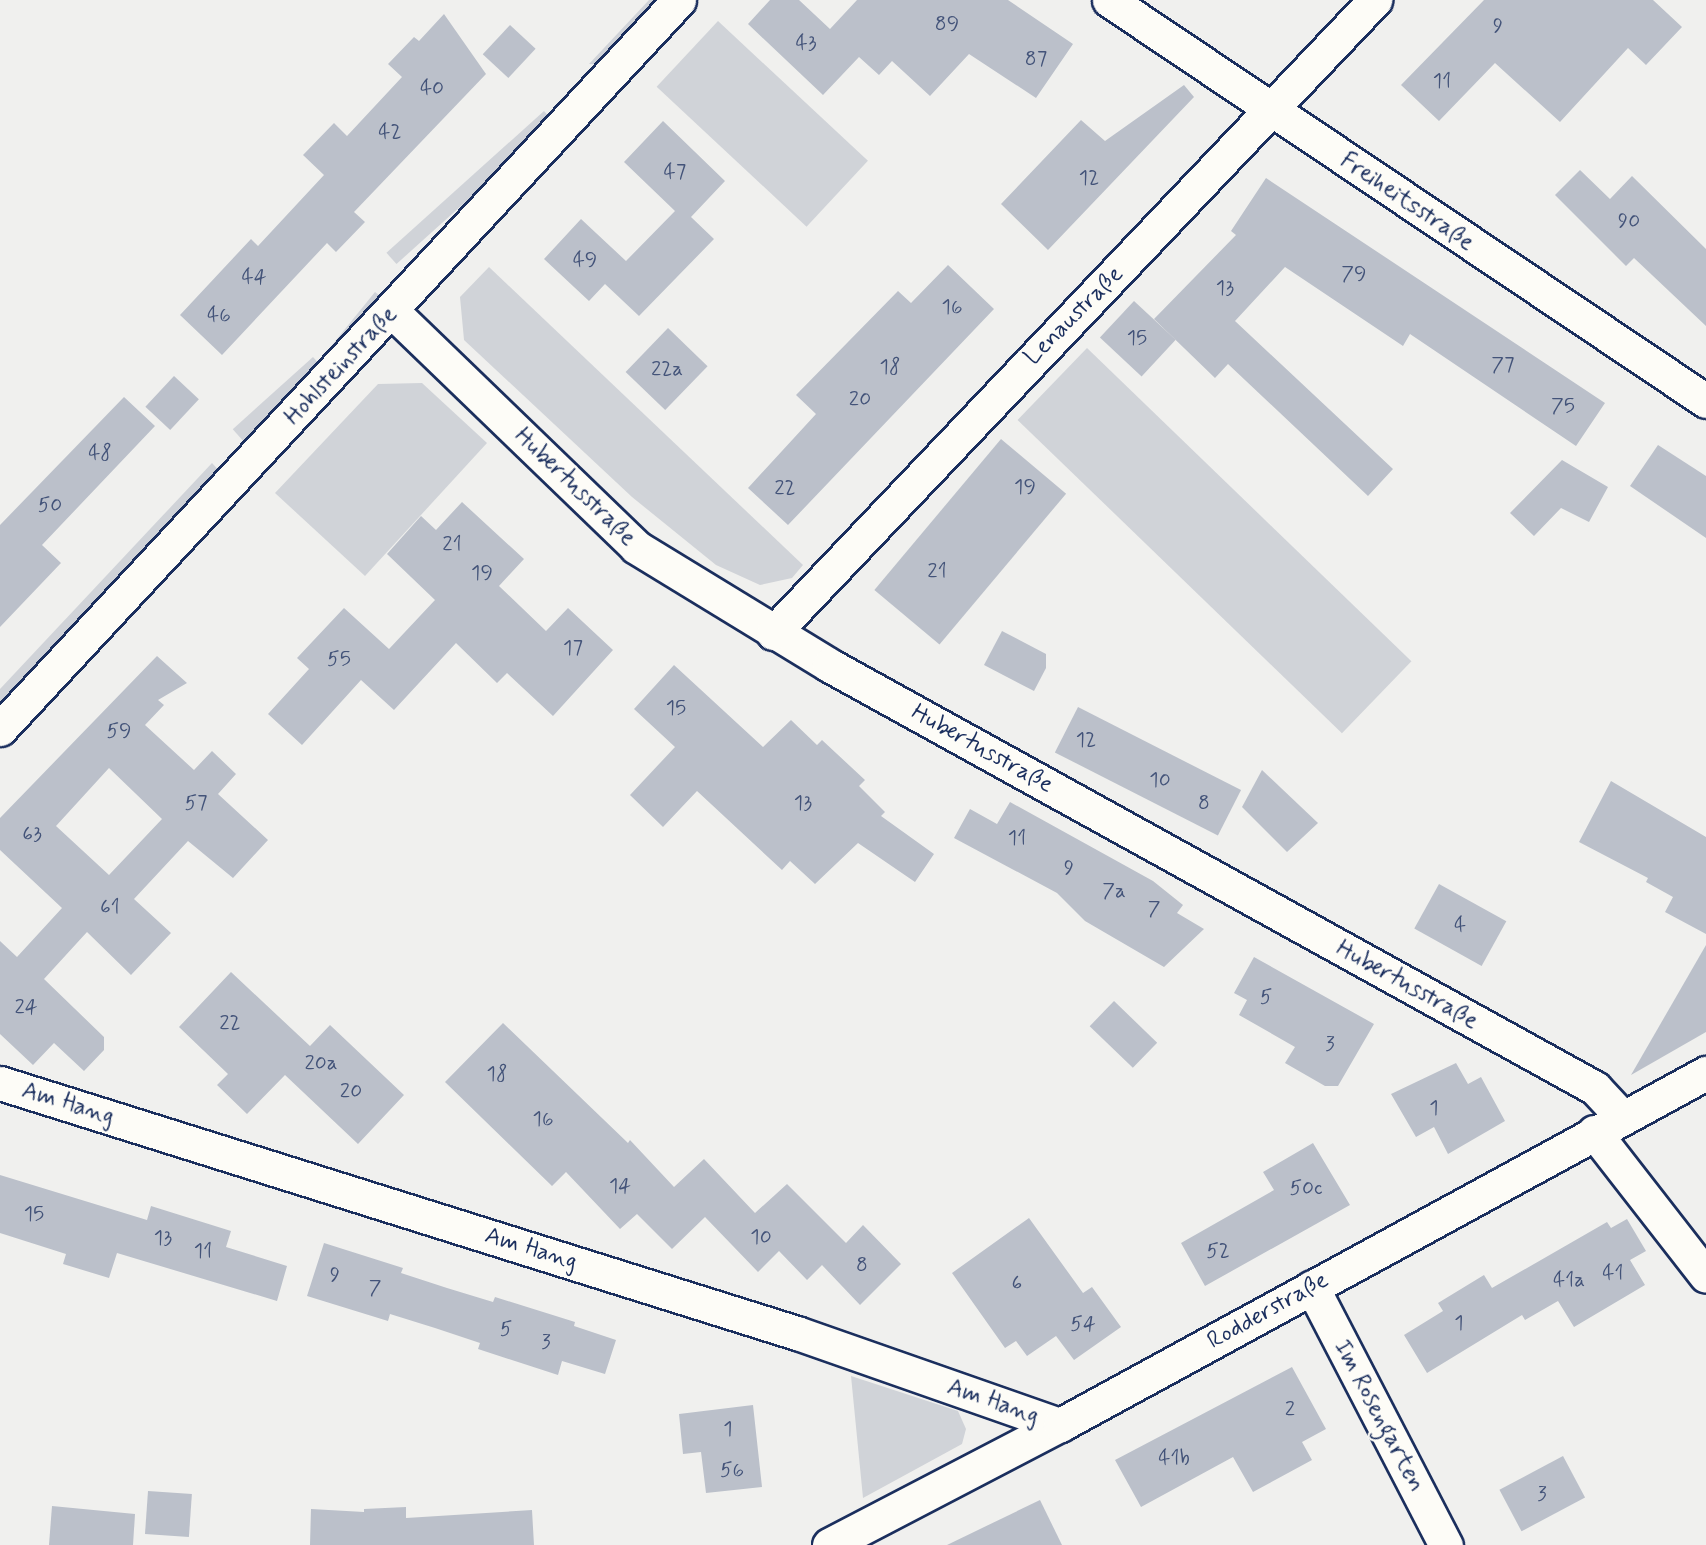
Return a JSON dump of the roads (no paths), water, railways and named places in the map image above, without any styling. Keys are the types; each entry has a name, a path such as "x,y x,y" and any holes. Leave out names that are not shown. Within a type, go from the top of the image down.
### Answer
{"street":[{"name":"Hohlsteinstraße","path":"0,729 680,0"},
{"name":"Freiheitsstraße","path":"1110,0 1706,401"},
{"name":"Lenaustraße","path":"773,633 1376,0"},
{"name":"Hubertusstraße","path":"392,311 636,547 773,633 1595,1088 1608,1125 1706,1276"},
{"name":"Rodderstraße","path":"829,1545 1060,1425 1706,1073"},
{"name":"Am Hang","path":"0,1083 797,1333 1060,1425"},
{"name":"Im Rosengarten","path":"1312,1287 1446,1545"}]}
